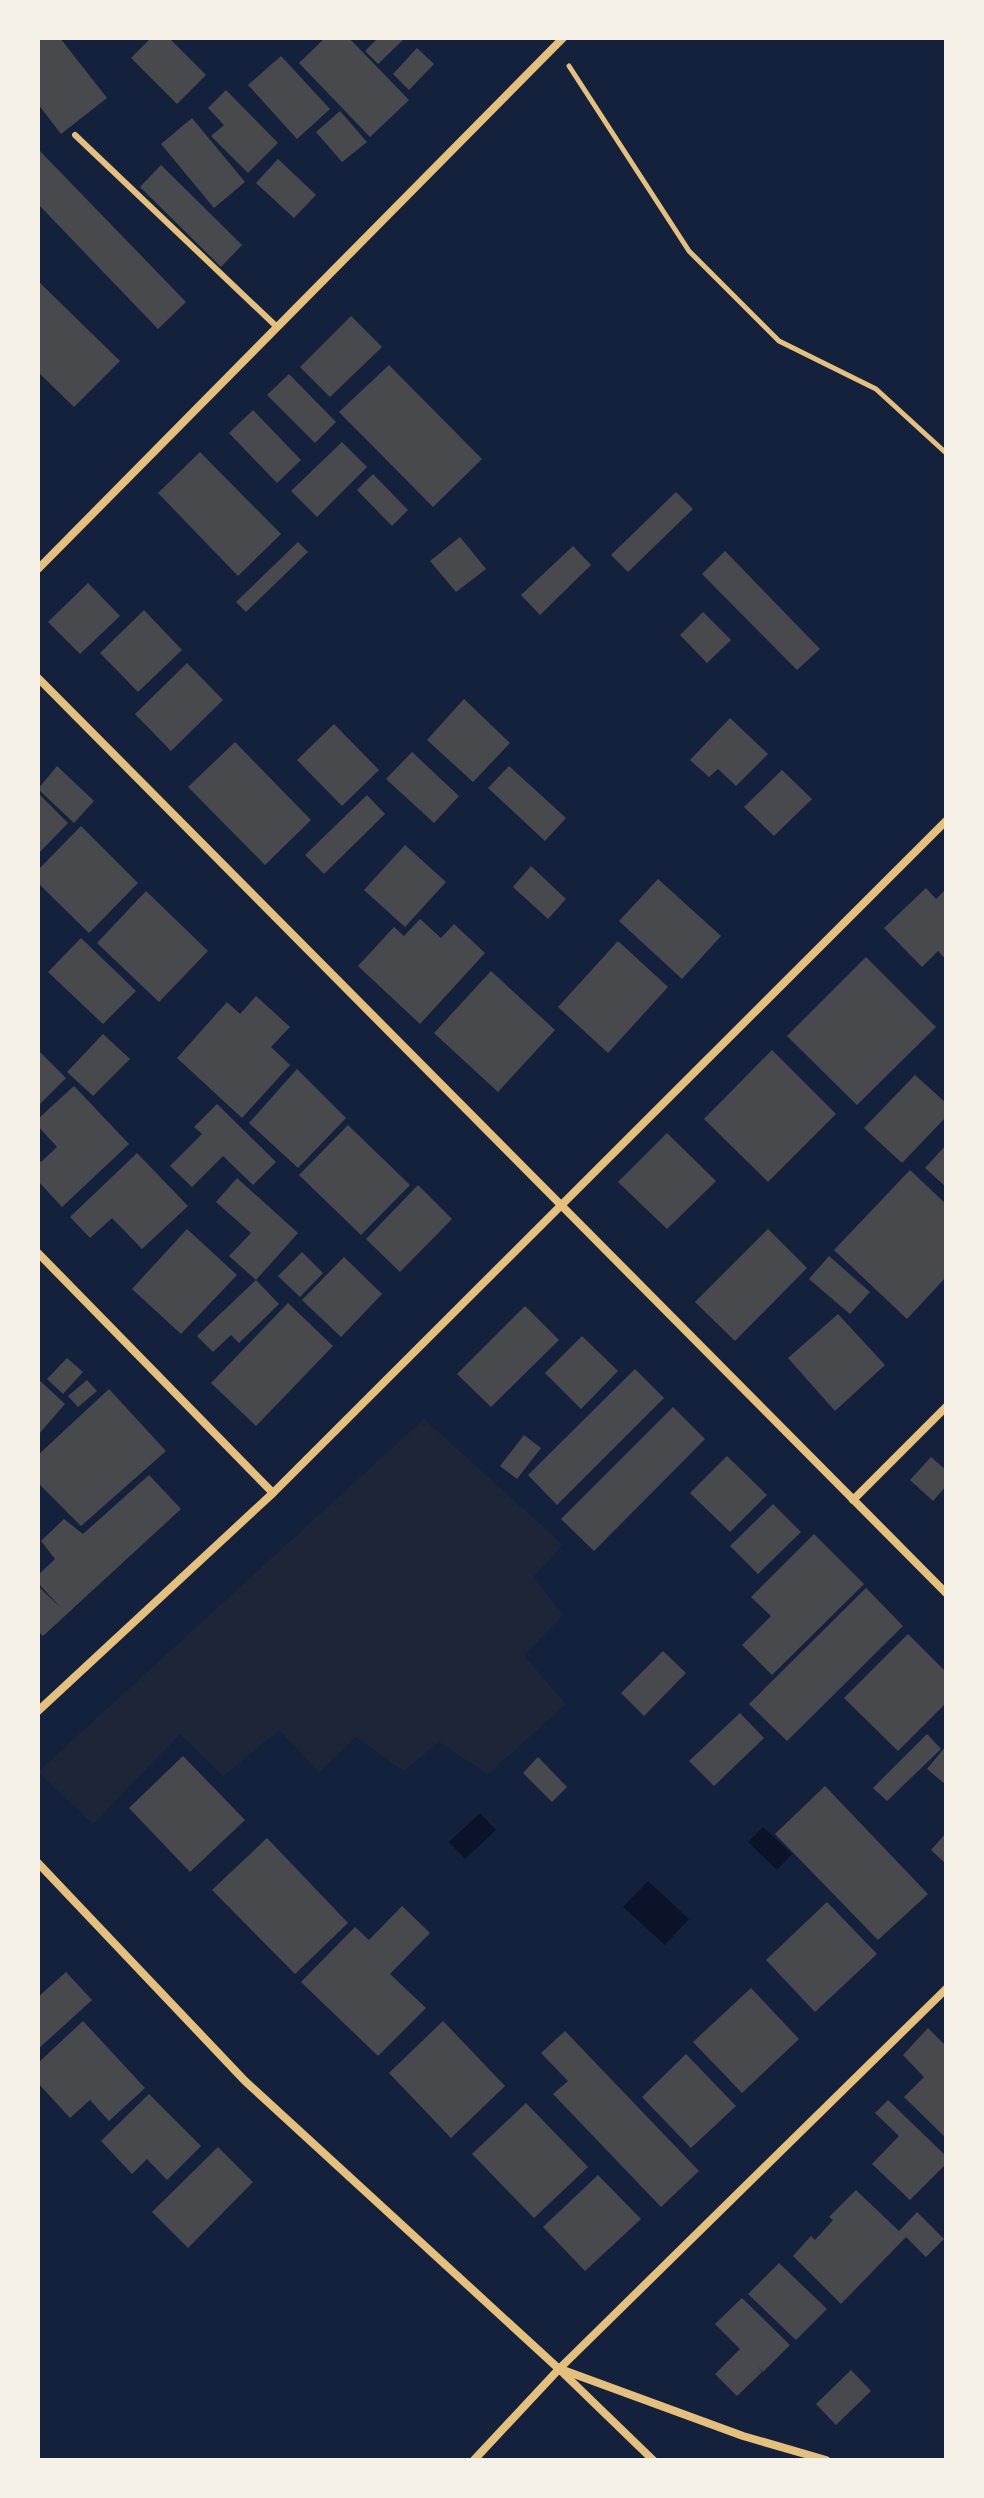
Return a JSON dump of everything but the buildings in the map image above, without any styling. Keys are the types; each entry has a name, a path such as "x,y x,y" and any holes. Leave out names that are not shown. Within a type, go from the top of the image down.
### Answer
{"street":[{"path":"38,569 552,42 563,38"},
{"path":"38,678 946,1593"},
{"path":"38,1711 273,1493 946,821"},
{"path":"38,1253 273,1493"},
{"path":"853,1500 946,1407"},
{"path":"38,1863 245,2081 559,2369 653,2460"},
{"path":"474,2460 559,2369 946,1989"},
{"path":"559,2369 743,2436 826,2460"}],"lane":[{"path":"75,135 277,327"}],"path":[{"path":"552,42 689,251 779,341 876,389 946,453"}],"shaded area":[{"path":"424,1419 563,1545 533,1577 563,1615 524,1656 566,1704 488,1774 439,1742 404,1771 356,1737 319,1772 279,1730 223,1776 180,1734 93,1824 38,1772"},
{"path":"480,1813 496,1830 465,1859 449,1842"},
{"path":"763,1827 792,1854 777,1870 748,1842"},
{"path":"648,1881 689,1919 665,1945 623,1907"}]}
